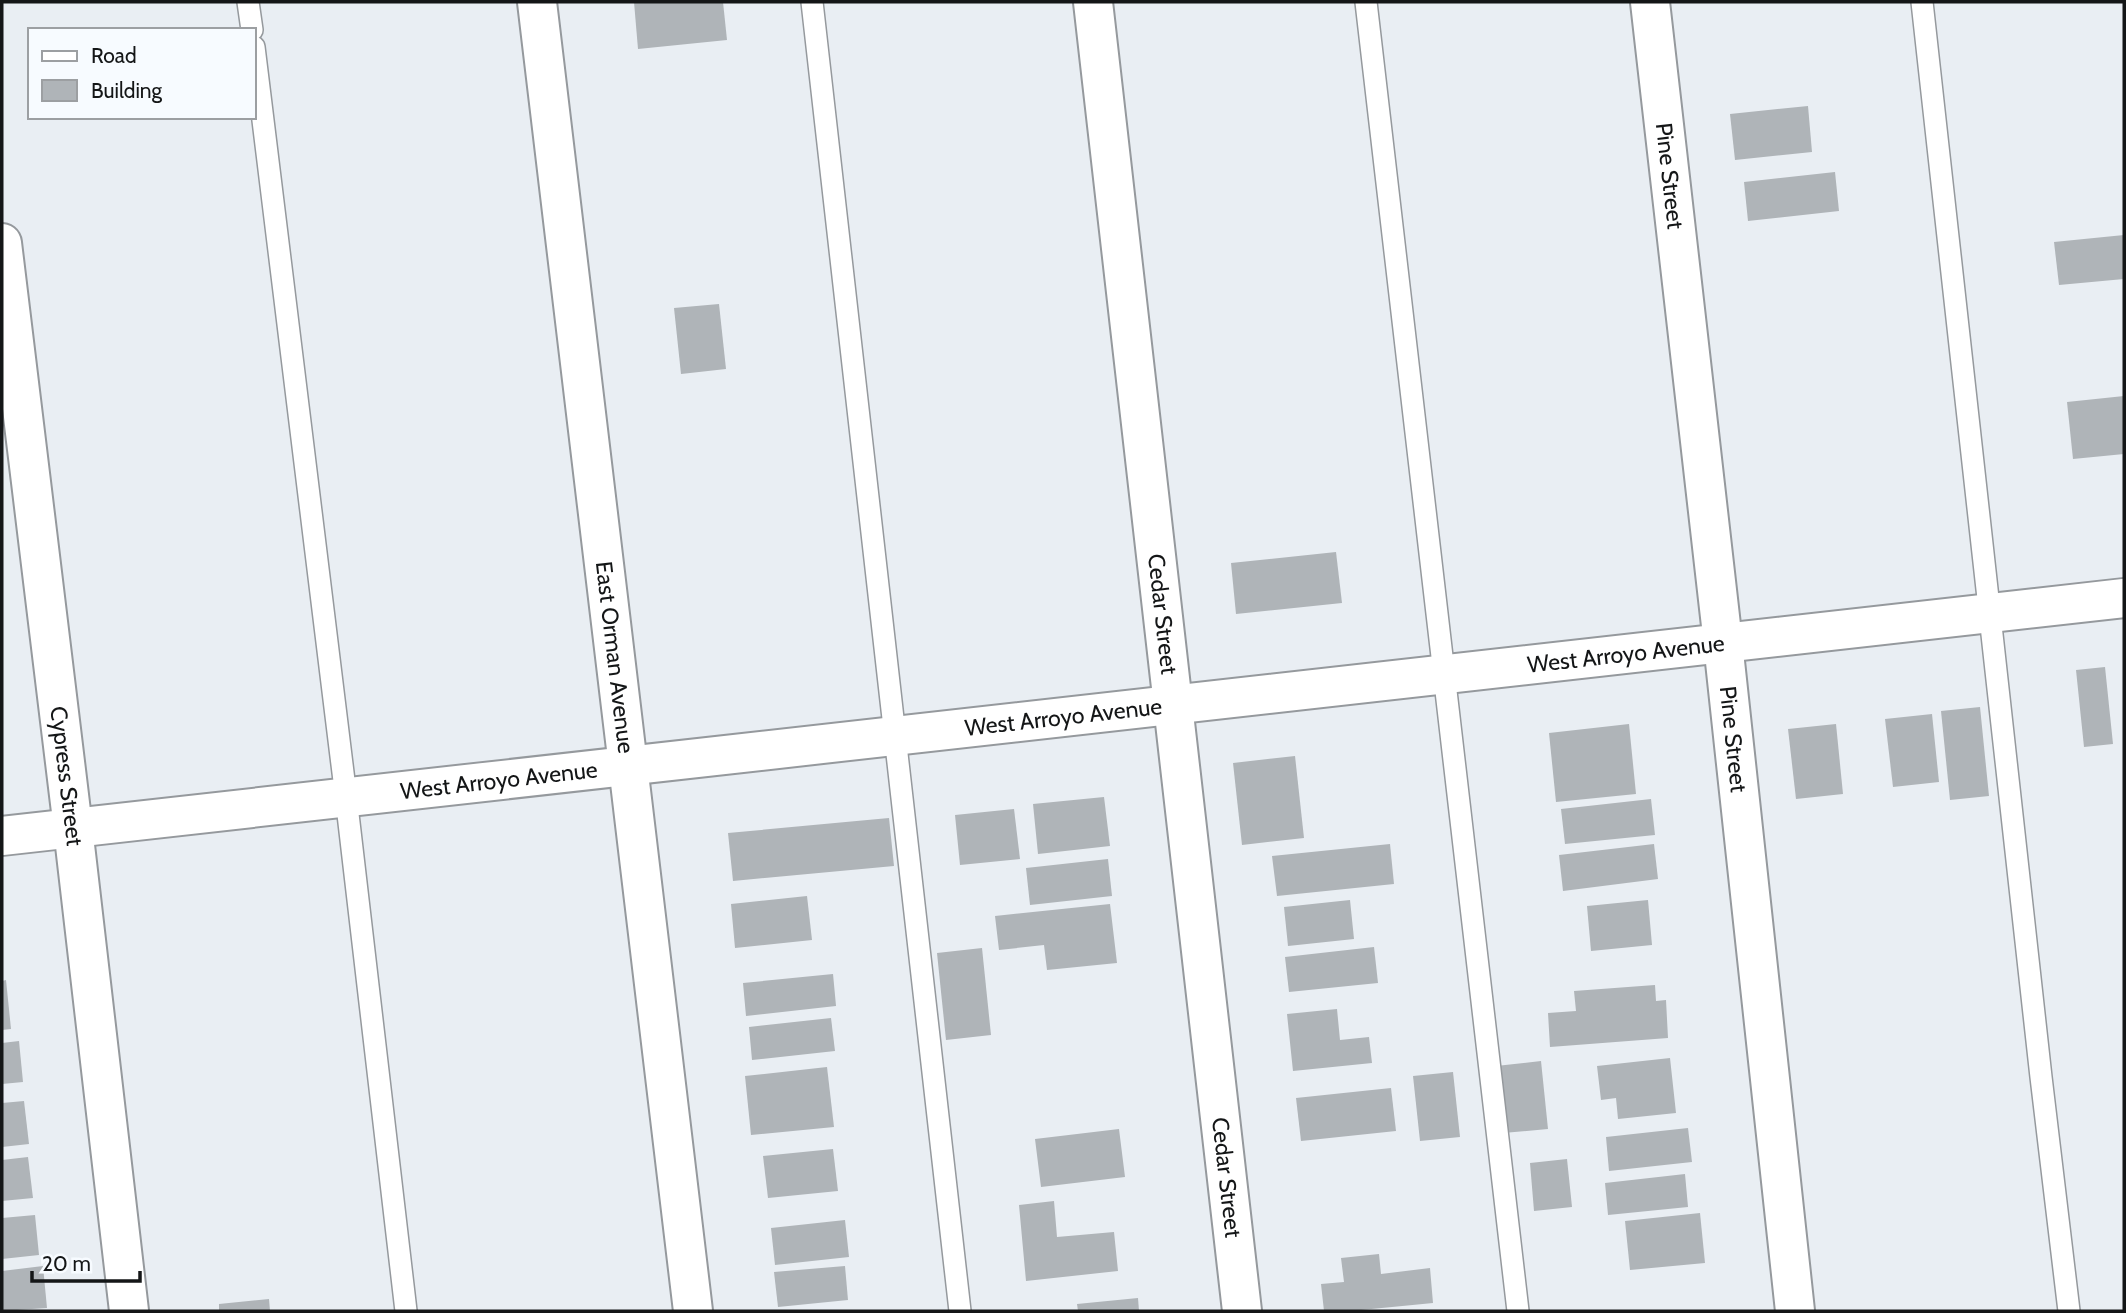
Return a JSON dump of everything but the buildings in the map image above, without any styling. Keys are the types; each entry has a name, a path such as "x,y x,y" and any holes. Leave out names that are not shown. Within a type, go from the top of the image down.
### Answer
{"street":[{"name":"East Orman Avenue","path":"537,2 693,1311"},
{"name":"Cedar Street","path":"1093,2 1242,1311"},
{"name":"Pine Street","path":"1650,2 1795,1311"},
{"name":"Cypress Street","path":"2,243 129,1311"},
{"name":"West Arroyo Avenue","path":"2,836 2124,597"}],"lane":[{"path":"248,2 252,28"},
{"path":"812,2 960,1311"},
{"path":"1366,2 1518,1311"},
{"path":"1922,2 2069,1311"},
{"path":"256,63 406,1311"}]}
